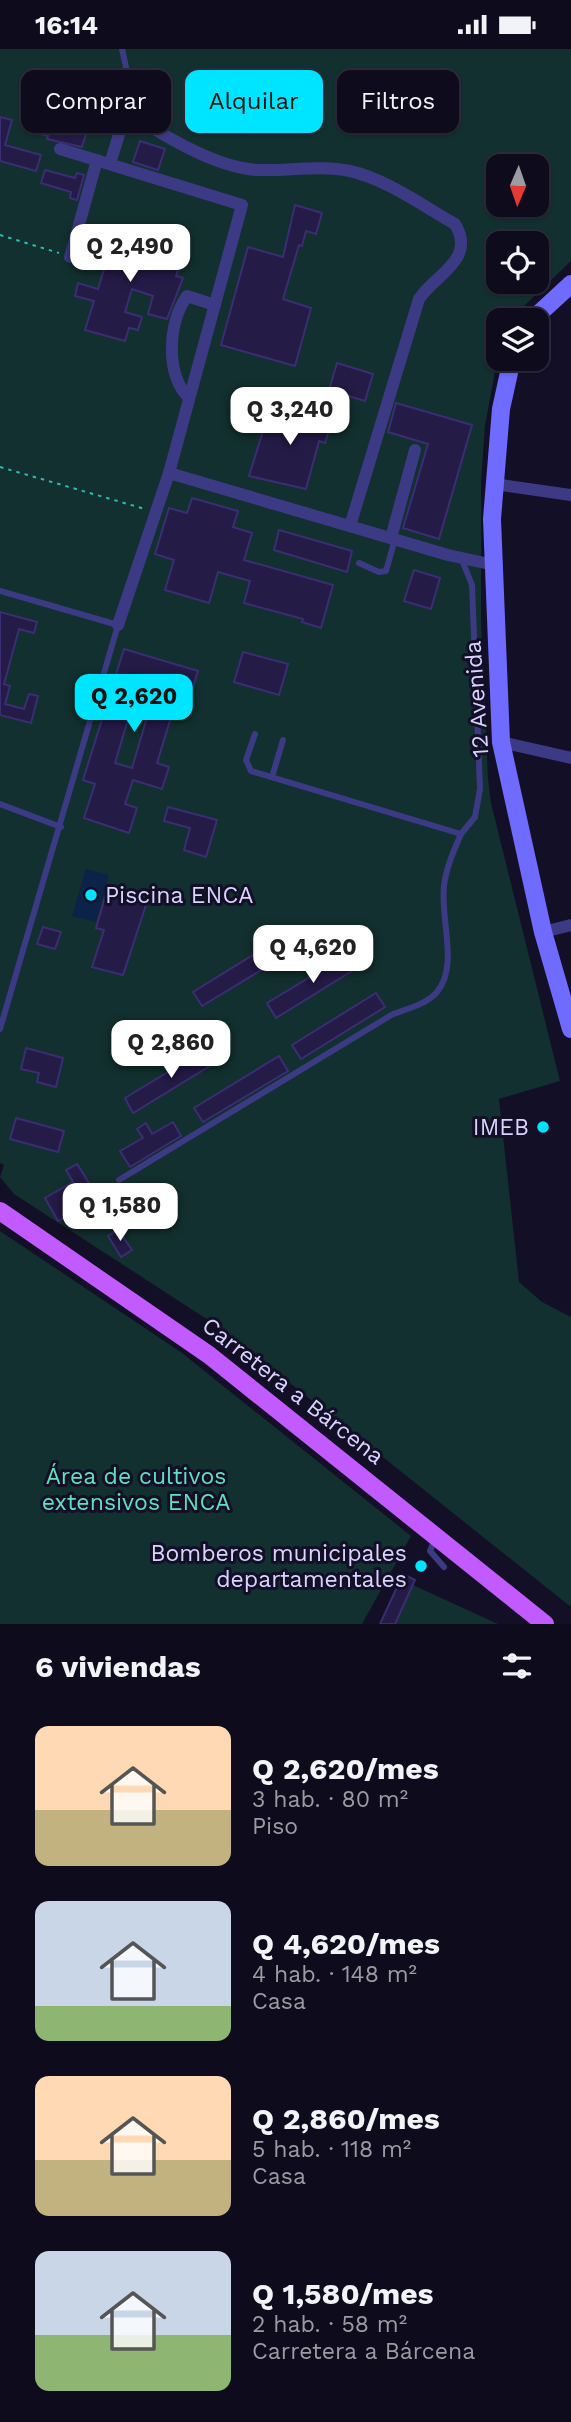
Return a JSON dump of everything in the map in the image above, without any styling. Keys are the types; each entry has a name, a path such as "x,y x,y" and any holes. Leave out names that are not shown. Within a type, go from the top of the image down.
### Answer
{"main road":[{"path":"545,308 571,283"},
{"name":"12 Avenida","path":"509,371 501,409 494,484 500,743 543,932 571,1029"},
{"name":"Carretera a Bárcena","path":"0,1211 209,1355 545,1624"}],"street":[{"path":"70,257 117,133"},
{"path":"162,133 235,165 255,170 333,169 364,175 455,224 460,231 461,247 453,266 422,293 416,306 350,526"},
{"path":"60,149 242,205 169,473 118,625"},
{"path":"189,398 176,378 172,363 180,309 187,296 215,305"},
{"path":"393,538 415,450"},
{"path":"169,473 461,558 494,565"},
{"path":"494,484 571,495"},
{"path":"500,743 571,758"},
{"path":"543,932 571,925"}],"lane":[{"path":"122,49 127,70"},
{"path":"359,563 379,572 386,571 393,538"},
{"path":"119,1180 393,1014 437,992 447,972 449,956 444,939 444,883 461,834 475,817 480,789 472,585 461,558"},
{"path":"0,591 118,625 0,1028"},
{"path":"255,734 246,764 251,771 461,834"},
{"path":"272,778 283,740"},
{"path":"0,804 61,827"},
{"path":"436,1537 430,1551 444,1567"}],"path":[{"path":"0,235 70,257"},
{"path":"0,467 156,512"}],"green space":[{"path":"0,49 571,49 571,261 549,282 549,231 486,231 486,294 537,294 522,308 486,308 486,371 495,371 485,426 481,482 481,619 491,803 560,1081 499,1099 519,1282 542,1302 571,1317 571,1607 222,1329 14,1194 0,1177 4,1165 0,1163"},
{"name":"Área de cultivos extensivos ENCA","path":"0,1231 182,1353 411,1536 362,1624 0,1624"},
{"path":"413,1585 498,1624 395,1624"}],"water":[{"name":"Piscina ENCA","path":"86,869 109,875 96,922 72,916"}],"building":[{"path":"0,117 12,120 5,145 41,155 36,171 0,161"},
{"path":"37,133 86,133 82,147 47,139 48,136"},
{"path":"140,141 165,149 158,170 133,162"},
{"path":"45,170 75,178 77,173 84,175 77,200 70,198 71,192 41,183"},
{"path":"295,205 322,213 316,234 306,231 302,246 299,245 283,299 311,308 295,366 221,345 248,247 283,257"},
{"path":"116,233 183,254 176,276 183,278 167,319 148,314 153,296 132,289 125,312 142,317 138,330 129,328 125,341 85,330 94,301 75,296 78,283 98,289 106,263 86,257 90,245 110,251"},
{"path":"337,363 373,374 365,401 329,390"},
{"path":"396,403 472,425 439,539 403,528 428,444 388,432"},
{"path":"299,406 333,417 325,443 319,441 306,489 249,476 269,412 295,420"},
{"path":"192,498 238,511 233,527 252,533 244,560 333,585 321,628 302,622 303,619 244,603 250,581 218,572 209,603 165,590 174,560 155,554 169,508 187,513"},
{"path":"279,530 352,551 347,572 274,550"},
{"path":"414,570 440,578 431,609 404,601"},
{"path":"0,612 37,622 34,633 19,629 4,684 10,686 5,704 24,709 29,694 38,696 31,723 0,715"},
{"path":"124,649 198,671 184,717 172,714 157,763 169,767 162,789 133,780 125,804 137,808 129,833 84,818 95,784 83,780","holes":["131,709 148,714 132,768 115,763"]},
{"path":"243,652 288,664 279,695 234,682"},
{"path":"168,807 217,820 206,857 184,850 190,828 164,821"},
{"path":"106,894 146,905 123,975 92,967 104,930 96,928"},
{"path":"43,927 61,932 55,949 37,944"},
{"path":"277,940 286,955 202,1006 193,992"},
{"path":"352,952 360,966 276,1018 267,1003"},
{"path":"376,993 385,1007 301,1059 292,1045"},
{"path":"209,1047 218,1061 133,1113 125,1098"},
{"path":"26,1048 63,1058 56,1087 37,1082 39,1073 21,1069"},
{"path":"279,1056 288,1071 203,1122 194,1108"},
{"path":"16,1118 64,1131 58,1152 10,1139"},
{"path":"173,1122 181,1136 130,1167 120,1151 143,1138 137,1129 146,1123 152,1134"},
{"path":"77,1164 91,1186 66,1201 73,1212 58,1221 45,1198 73,1182 66,1170"},
{"path":"118,1230 132,1250 121,1257 108,1236"},
{"path":"403,1574 415,1580 395,1624 380,1624"}],"place":[{"name":"Piscina ENCA","path":"91,895"},
{"name":"IMEB","path":"543,1127"},
{"name":"Bomberos municipales departamentales","path":"421,1566"}]}
